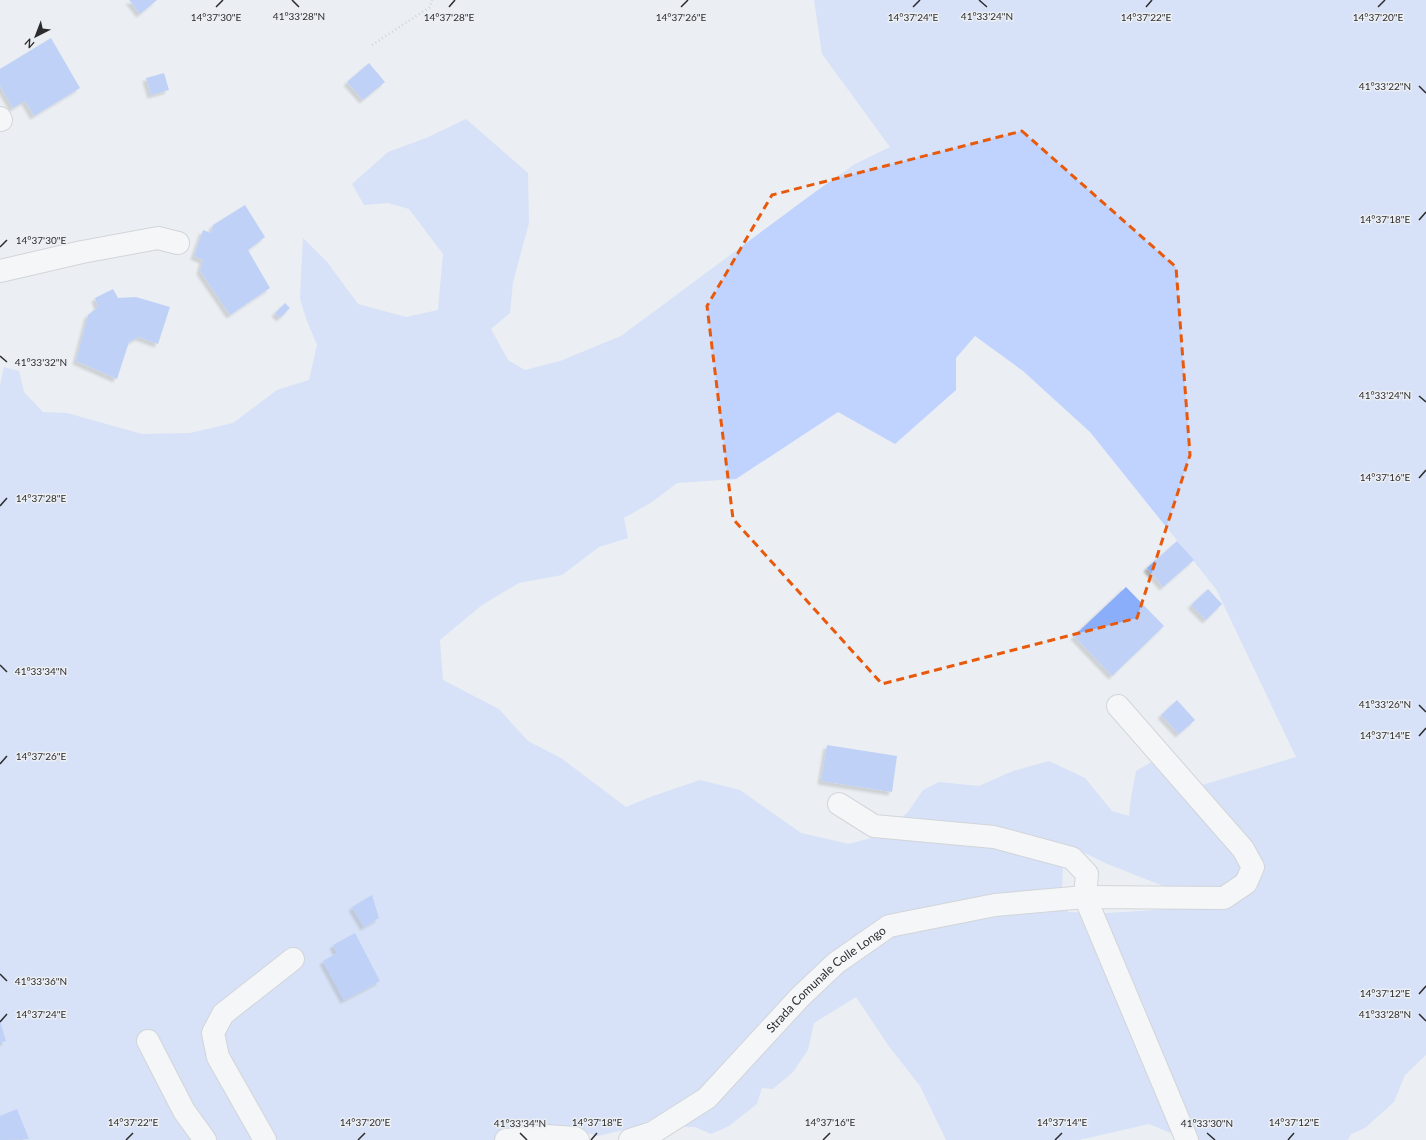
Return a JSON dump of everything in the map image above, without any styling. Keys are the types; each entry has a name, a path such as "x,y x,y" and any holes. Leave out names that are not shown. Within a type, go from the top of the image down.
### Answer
{"street":[{"path":"0,271 82,252 158,238 178,243"},
{"name":"Strada Comunale Colle Longo","path":"630,1140 652,1132 707,1098 800,998 836,963 889,926 995,905 1085,897 1224,898 1246,883 1253,867 1243,849 1118,706"},
{"path":"839,804 874,826 994,837 1072,858 1087,874 1085,897 1187,1140"},
{"path":"265,1140 218,1057 213,1033 223,1014 293,959"},
{"path":"148,1041 184,1111 205,1140"},
{"path":"506,1140 546,1136 574,1138 578,1140"}],"path":[{"path":"372,45 430,6 432,0"}],"highlighted area":[{"path":"1022,131 1176,267 1190,455 1137,618 882,684 733,519 707,306 772,195"}],"shaded area":[{"path":"814,0 1426,0 1426,1055 1405,1075 1394,1102 1365,1128 1351,1134 1348,1140 1187,1140 1149,1124 1079,1140 946,1140 920,1086 888,1045 856,997 814,1023 808,1050 793,1072 773,1089 762,1088 757,1104 729,1126 711,1134 695,1127 684,1127 668,1111 636,1127 598,1136 576,1130 571,1140 0,1140 0,385 4,367 19,371 24,392 43,412 67,413 142,434 190,433 233,423 277,390 309,380 317,345 300,299 303,238 327,262 358,304 406,317 438,310 443,254 409,209 388,203 364,205 352,184 388,152 426,138 466,119 528,173 529,223 513,282 510,313 491,329 508,360 525,370 560,361 621,336 815,192 855,164 890,147 822,54","holes":["975,336 1023,371 1090,432 1216,589 1296,757 1182,791 1153,761 1136,771 1129,816 1112,811 1085,778 1049,761 1013,771 979,786 939,782 923,790 908,812 882,835 849,844 801,833 740,790 700,780 626,807 561,758 528,741 499,709 443,680 440,640 482,605 519,583 562,575 599,547 628,538 624,518 652,502 677,483 736,479 838,412 895,444 956,390 956,358","1074,850 1176,891 1227,890 1218,906 1107,913 1068,912 1062,888 1063,866"]}],"building":[{"path":"129,0 157,0 140,14"},
{"path":"51,38 80,88 34,116 25,101 13,108 0,86 0,69"},
{"path":"369,63 385,82 363,100 347,82"},
{"path":"164,73 169,90 151,95 146,78"},
{"path":"245,205 265,237 248,250 270,288 230,315 200,271 203,260 194,256 203,230 211,233 213,225"},
{"path":"113,289 118,298 136,297 170,307 158,344 139,337 129,342 117,379 76,361 88,315 98,307 95,298"},
{"path":"285,303 290,308 280,318 275,313"},
{"path":"1177,541 1194,560 1163,587 1147,568"},
{"path":"1126,587 1164,626 1112,676 1074,636"},
{"path":"1208,589 1222,604 1206,620 1191,605"},
{"path":"1177,700 1195,720 1179,734 1161,715"},
{"path":"827,745 897,756 892,792 821,781"},
{"path":"372,895 379,918 364,927 352,907"},
{"path":"355,933 380,981 344,1000 323,961 337,953 333,945"},
{"path":"0,1021 6,1041 0,1043"},
{"path":"17,1109 29,1139 0,1140 0,1116"}]}
